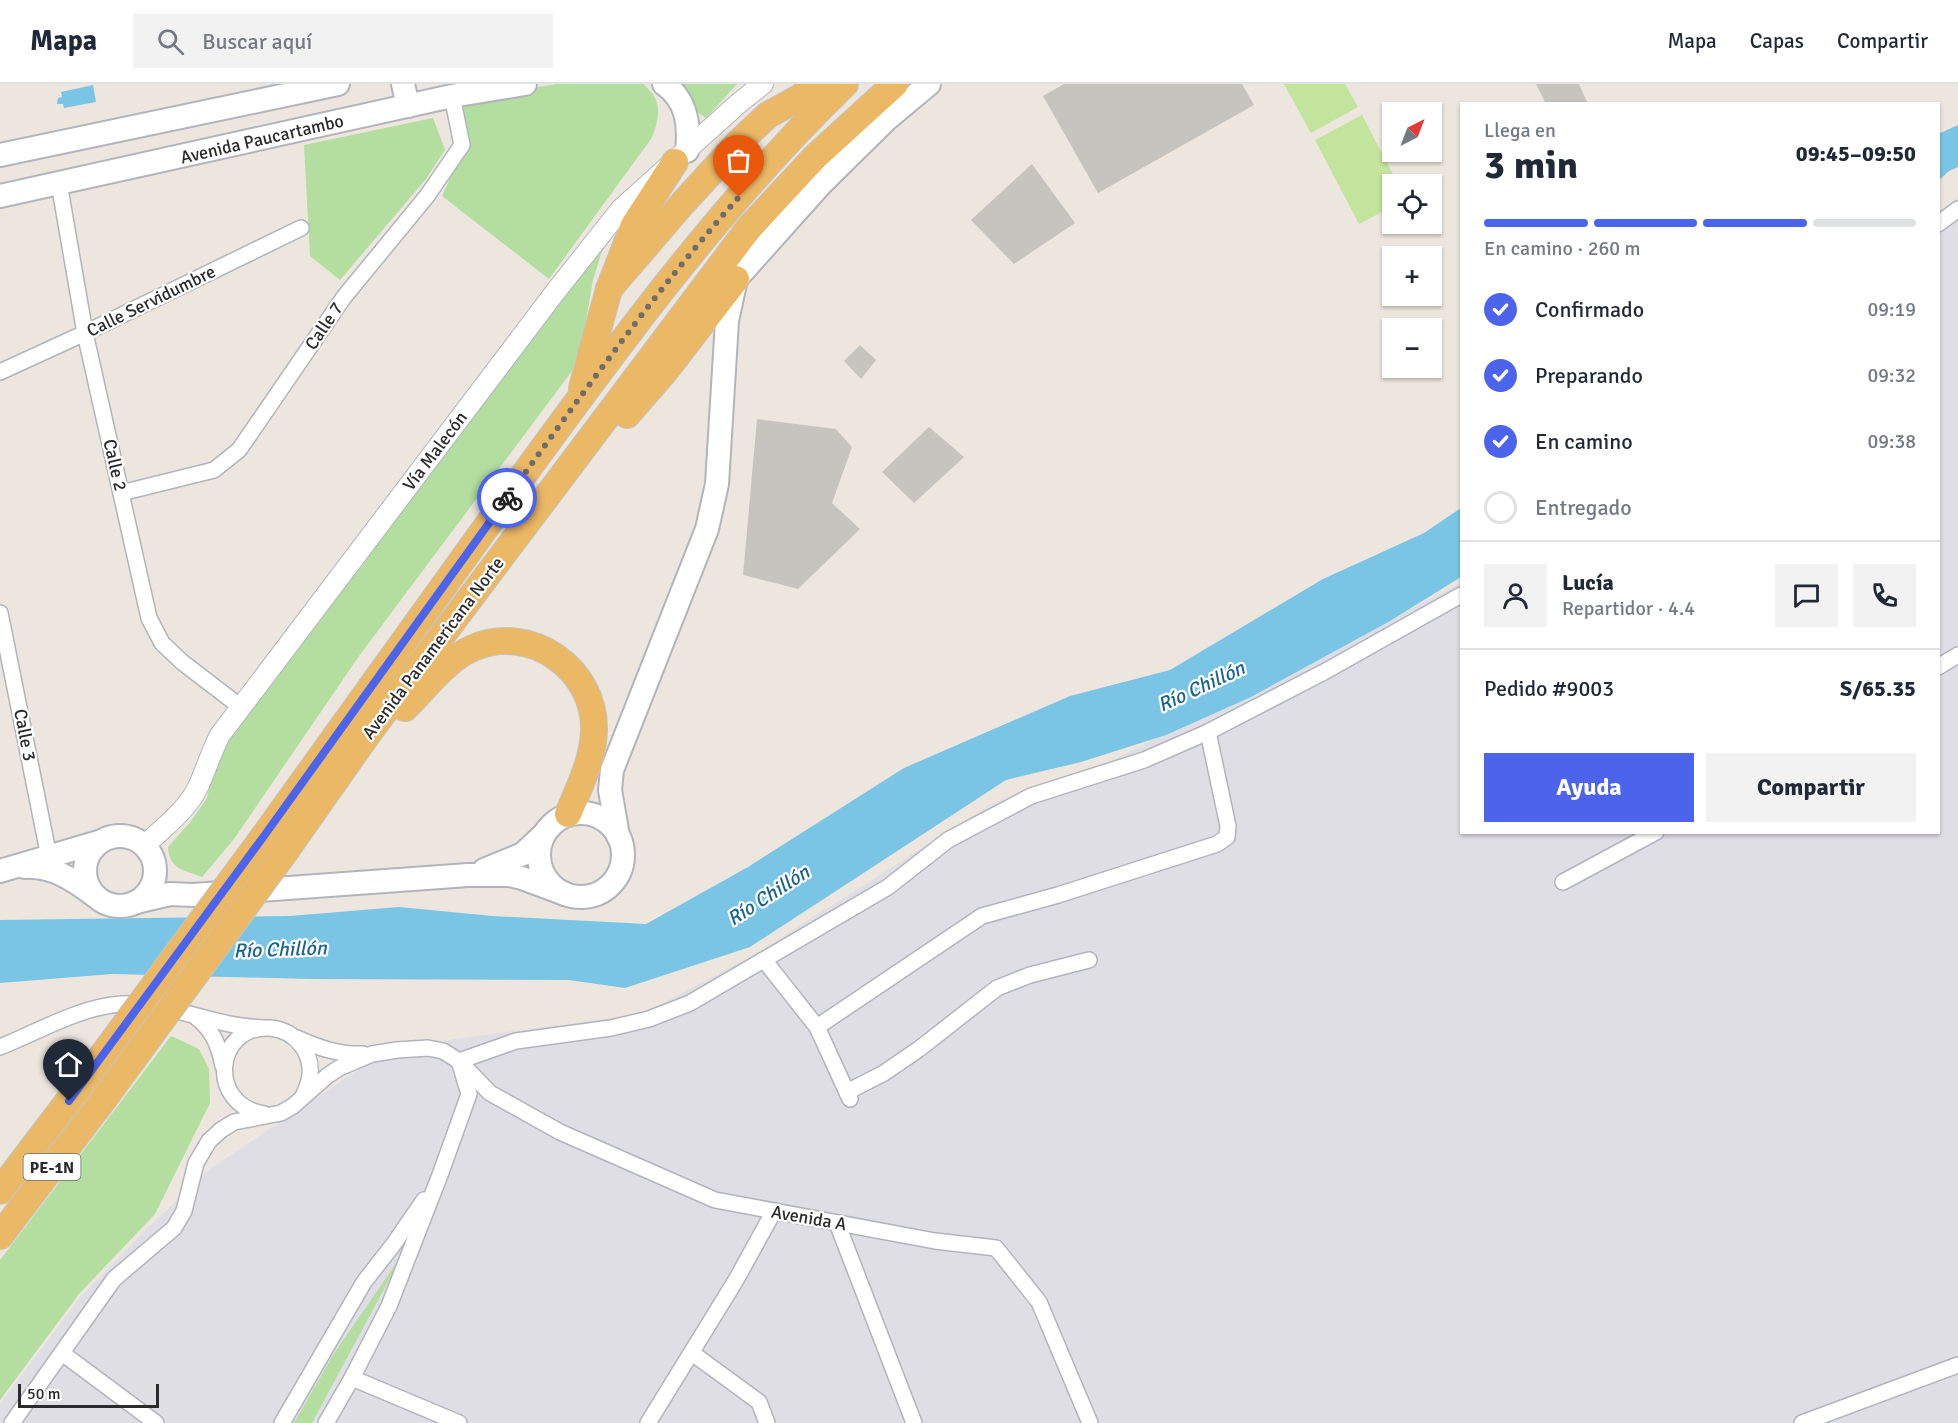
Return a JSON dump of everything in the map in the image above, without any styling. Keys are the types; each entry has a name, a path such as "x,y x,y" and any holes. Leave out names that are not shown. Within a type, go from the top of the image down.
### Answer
{"highway":[{"path":"609,289 738,142 768,115 799,98 818,84"},
{"name":"Avenida Panamericana Norte","path":"0,1191 264,836 580,397 677,271 725,213 810,117 845,84"},
{"name":"Avenida Panamericana Norte","path":"0,1236 104,1099 285,852 370,731 749,228 815,157 894,84"},
{"path":"580,397 609,289 634,225 681,156"},
{"path":"533,516 651,388 736,279"},
{"path":"370,731 396,715 448,663 471,648 495,641 512,640 540,647 552,654 573,673 581,684 592,712 594,731 591,752 568,814"}],"main road":[{"name":"Avenida Paucartambo","path":"0,155 338,84"},
{"name":"Avenida Paucartambo","path":"0,196 405,95 452,96 525,84"},
{"path":"664,84 671,89 687,115 689,131 681,156"},
{"path":"7,870 27,866 52,870 73,880 105,903 115,906 126,906 170,894 193,895 468,875 509,875 578,897 591,896 612,883 619,873 623,860 610,790 612,770 714,506 727,321 736,279 821,184 887,119 929,84"},
{"path":"468,875 523,854 549,826 568,814 580,812 602,818 612,826 618,836"},
{"path":"542,836 538,859 541,870 555,888 565,894"},
{"path":"7,870 113,837 124,837 135,840 147,850 174,883 193,895"},
{"path":"96,897 89,888 85,866 94,847 103,840"},
{"path":"136,902 152,887 155,876 154,865 147,850"}],"street":[{"name":"Vía Malecón","path":"147,850 192,798 214,747 242,708 563,282 621,209 738,103 763,84"},
{"name":"Calle 7","path":"121,493 214,470 239,450 344,297 427,196 462,146 452,96"},
{"name":"Calle 2","path":"59,183 85,333 149,618 162,643 182,662 242,708"},
{"path":"1940,222 1958,209"},
{"name":"Calle Servidumbre","path":"0,372 301,228"},
{"path":"459,1061 516,1041 611,1028 649,1019 690,1003 888,887 948,840 1031,796 1144,760 1208,732 1324,672 1460,596"},
{"name":"Calle 3","path":"0,613 49,857"},
{"path":"1940,666 1958,655"},
{"path":"817,1027 982,916 1058,895 1217,844 1227,837 1228,826 1208,732"},
{"path":"1563,882 1652,834"},
{"path":"764,960 817,1027 849,1095 919,1049 997,988 1030,975 1089,960"},
{"path":"2,1047 78,1015 123,1004 178,1010 236,1026 277,1029 315,1046 340,1053 372,1054 428,1048 443,1051 459,1061 469,1094 441,1175 389,1306 326,1423"},
{"path":"194,1016 203,1022 217,1041 224,1067 225,1082 231,1096 253,1113 267,1115"},
{"path":"224,1067 227,1053 236,1041 248,1032 262,1028"},
{"path":"291,1035 301,1044 308,1057 309,1084 303,1096"},
{"path":"12,1423 114,1279 174,1228 184,1211 196,1163 209,1142 221,1130 234,1122 281,1113 293,1106 339,1068 372,1054"},
{"name":"Avenida A","path":"459,1061 490,1093 560,1132 715,1200 935,1241 996,1248 1039,1302 1090,1423"},
{"path":"282,1423 364,1282 393,1245 441,1175"},
{"path":"648,1423 736,1280 774,1211"},
{"path":"837,1223 914,1423"},
{"path":"62,1353 156,1423"},
{"path":"692,1353 759,1402 767,1423"},
{"path":"1802,1423 1958,1365"},
{"path":"352,1378 459,1423"}],"shaded area":[{"path":"1958,197 1958,1423 0,1423 0,1404 81,1296 156,1220 211,1168 373,1060 454,1039 643,1014 757,953 991,804 1111,761 1460,584 1460,834 1940,834 1940,211"}],"green space":[{"path":"557,84 644,84 655,98 658,115 651,139 549,279 442,196 465,146 457,100"},
{"path":"674,84 737,84 706,118 693,109"},
{"path":"1284,84 1345,84 1358,107 1311,133"},
{"path":"1362,115 1382,153 1382,162 1387,162 1393,174 1382,174 1382,212 1359,224 1315,140"},
{"path":"433,118 445,150 426,179 340,280 310,256 304,145"},
{"path":"617,220 601,254 593,280 584,332 572,371 359,656 234,839 202,877 179,868 171,860 168,847 191,821 207,798 213,773 228,736 364,563 510,361"},
{"path":"171,1036 199,1049 209,1069 210,1103 155,1214 79,1294 0,1400 0,1260"},
{"path":"404,1252 312,1423 294,1423 333,1355"}],"water":[{"path":"93,85 96,102 64,108 63,104 57,104 58,98 62,97 61,92"},
{"path":"1958,125 1958,167 1940,179 1940,133"},
{"name":"Río Chillón","path":"1460,509 1460,578 1390,621 1251,697 1166,735 1081,762 1006,780 750,947 625,988 569,980 310,979 112,974 0,983 0,920 290,916 399,907 492,916 646,924 748,867 904,768 1070,696 1170,670 1323,579 1424,533"}],"building":[{"path":"1064,84 1242,84 1254,105 1098,193 1043,96"},
{"path":"1536,84 1579,84 1587,102 1545,102"},
{"path":"1032,164 1075,223 1014,264 971,220"},
{"path":"860,345 876,360 861,379 844,361"},
{"path":"757,419 836,429 852,447 832,503 860,529 798,589 743,575"},
{"path":"929,427 964,457 914,503 882,472"}],"way so far":[{"path":"507,498 580,397 677,271 739,197"}],"route":[{"path":"69,1101 264,836 507,498"}]}
